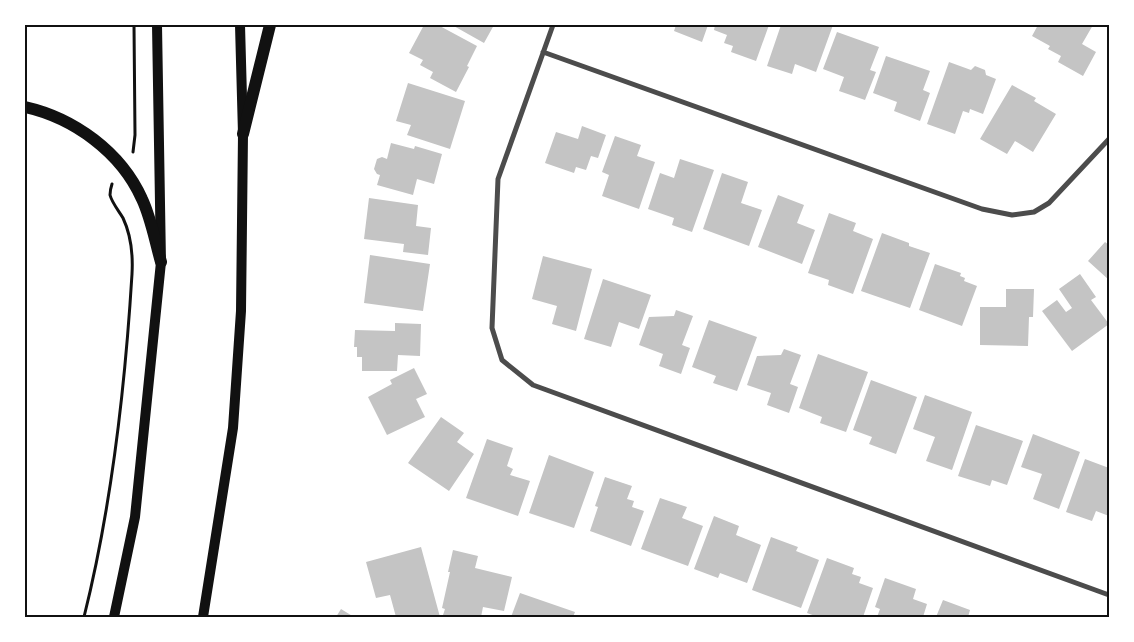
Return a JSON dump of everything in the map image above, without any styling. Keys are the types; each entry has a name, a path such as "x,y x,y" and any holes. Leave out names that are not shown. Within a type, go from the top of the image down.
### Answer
{"main road":[{"path":"114,617 135,517 161,262 156,25"},
{"path":"203,617 233,428 241,311 243,134 240,25"},
{"path":"243,134 270,25"},
{"path":"25,107 44,111 77,127 110,153 122,166 142,199 161,262"}],"street":[{"path":"553,25 498,179 492,328 502,360 532,385 1109,595"},
{"path":"543,52 982,209 1012,216 1034,212 1049,203 1109,140"}],"path":[{"path":"133,153 135,135 134,25"},
{"path":"84,617 92,586 105,515 125,378 132,274 130,240 124,220 110,195"}],"building":[{"path":"424,25 438,25 477,46 456,92 430,78 433,72 420,65 423,60 409,53"},
{"path":"452,25 494,25 484,43"},
{"path":"676,25 708,25 702,42 674,31"},
{"path":"715,25 769,25 756,61 731,52 733,46 724,43 727,35 714,30"},
{"path":"781,25 833,25 816,72 795,64 792,74 767,66"},
{"path":"1038,25 1093,25 1082,44 1096,52 1083,76 1058,62 1061,56 1048,49 1050,46 1032,36"},
{"path":"837,32 879,47 870,70 876,72 865,100 839,91 844,77 823,69"},
{"path":"886,56 930,71 923,90 930,93 920,121 894,111 897,102 873,93"},
{"path":"949,62 971,70 975,66 985,70 986,75 996,79 983,114 970,109 969,113 963,111 955,134 927,124"},
{"path":"408,83 465,101 450,149 407,135 411,125 396,121"},
{"path":"1012,85 1036,98 1034,101 1056,114 1033,152 1015,141 1007,154 980,139"},
{"path":"582,126 606,135 598,158 591,156 586,170 576,167 574,173 545,163 556,132 578,139"},
{"path":"615,136 641,145 637,156 655,162 639,209 602,196 609,175 602,172"},
{"path":"391,143 414,149 415,146 442,154 434,184 417,179 413,195 377,185 380,175 374,169 377,159 382,157 387,159"},
{"path":"680,159 714,170 692,232 672,225 674,218 648,209 660,173 674,178"},
{"path":"722,173 748,182 741,203 762,210 749,246 703,229"},
{"path":"778,195 804,205 797,223 815,230 802,264 758,247"},
{"path":"369,198 418,205 416,226 431,228 428,255 403,252 404,244 364,239"},
{"path":"829,213 856,223 853,231 873,239 853,294 828,285 829,280 808,273"},
{"path":"882,233 909,243 909,246 930,253 910,308 861,291"},
{"path":"1105,242 1109,245 1109,280 1088,261"},
{"path":"370,255 430,264 423,311 364,303"},
{"path":"543,256 592,269 576,331 552,324 557,306 532,299"},
{"path":"935,264 961,273 960,276 965,278 964,281 977,286 962,326 919,310"},
{"path":"1080,274 1096,297 1091,300 1109,324 1072,351 1042,311 1057,300 1066,312 1072,308 1059,289"},
{"path":"603,279 651,295 639,329 619,322 611,347 584,339"},
{"path":"1006,289 1034,289 1033,317 1029,317 1028,346 980,345 980,307 1006,307"},
{"path":"676,310 693,316 682,345 690,348 681,374 659,366 663,354 639,345 649,317 674,316"},
{"path":"709,320 757,337 737,391 713,383 716,376 692,367"},
{"path":"395,323 421,324 420,356 398,355 397,371 362,371 362,357 357,357 357,347 354,347 355,330 395,331"},
{"path":"784,349 801,355 790,384 798,387 789,413 767,405 771,393 747,385 757,356 781,355"},
{"path":"818,354 868,372 846,432 820,423 822,417 799,408"},
{"path":"414,368 427,394 416,399 425,417 387,435 368,397 392,384 390,380"},
{"path":"871,380 917,397 896,454 869,444 872,437 853,430"},
{"path":"925,395 972,412 952,470 926,461 935,437 913,429"},
{"path":"441,417 464,433 457,442 474,454 449,491 408,463"},
{"path":"976,425 1023,441 1007,485 992,480 990,486 958,476"},
{"path":"1033,434 1080,452 1059,509 1033,499 1042,474 1021,467"},
{"path":"487,439 513,448 507,466 513,469 510,475 530,481 518,516 466,498"},
{"path":"549,455 594,472 574,528 529,513"},
{"path":"1085,459 1109,468 1109,516 1096,511 1092,521 1066,512"},
{"path":"605,477 632,486 627,499 634,501 632,507 644,511 631,546 590,531 598,507 595,506"},
{"path":"660,498 687,507 682,518 703,526 688,566 641,549"},
{"path":"714,516 739,526 736,535 761,545 747,583 720,573 718,578 694,569"},
{"path":"771,537 798,547 796,551 819,560 801,608 752,590"},
{"path":"421,547 440,617 396,617 390,595 376,598 366,562"},
{"path":"453,550 478,556 475,568 512,577 504,611 483,607 481,617 452,617 443,615 445,609 442,608"},
{"path":"827,558 854,568 852,574 861,577 859,583 873,588 863,617 818,617 807,613"},
{"path":"885,578 916,589 913,599 927,604 923,617 877,617 880,609 875,607"},
{"path":"520,593 575,612 573,617 511,617"},
{"path":"943,600 970,610 968,617 936,617"},
{"path":"341,609 354,617 336,617"}]}
